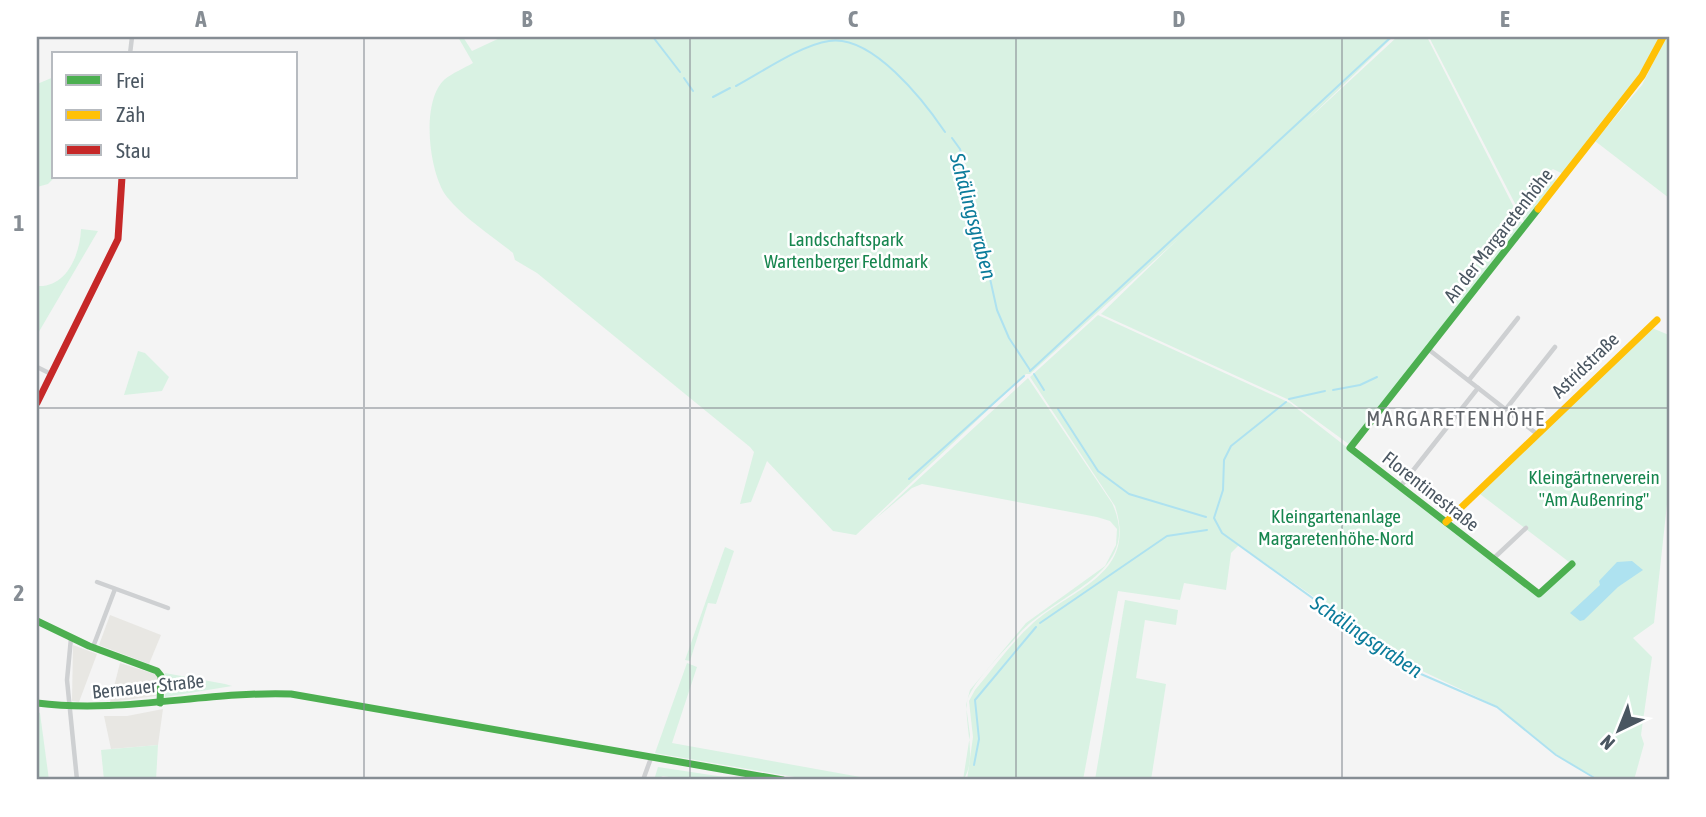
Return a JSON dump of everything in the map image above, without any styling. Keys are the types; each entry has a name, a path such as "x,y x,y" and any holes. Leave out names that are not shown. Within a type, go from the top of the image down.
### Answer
{"street":[{"name":"An der Margaretenhöhe","path":"1350,448 1621,104 1642,76 1663,37"},
{"path":"37,403 118,239 122,178"},
{"path":"1469,380 1518,318"},
{"name":"Astridstraße","path":"1447,523 1657,320"},
{"path":"1506,410 1555,347"},
{"path":"1427,348 1537,435"},
{"path":"37,367 51,373"},
{"path":"1400,487 1478,388"},
{"name":"Florentinestraße","path":"1350,448 1539,594 1572,564"},
{"path":"1493,558 1526,528"},
{"path":"97,582 168,608"},
{"path":"93,647 115,589"},
{"path":"37,621 71,638 159,672 160,703"},
{"path":"71,638 67,680 77,780"},
{"name":"Bernauer Straße","path":"37,703 69,708 119,708 222,693 290,694 783,780"},
{"path":"643,780 652,757"}],"shaded area":[{"path":"110,615 161,635 149,664 99,645"},
{"path":"73,645 97,654 79,702 72,701"},
{"path":"120,663 158,675 156,696 110,702"},
{"path":"163,709 158,745 111,749 104,716 127,716"}],"green space":[{"name":"Landschaftspark Wartenberger Feldmark","path":"458,37 463,37 472,51 502,37 1393,37 1303,124 1397,37 1427,37 1523,225 1350,445 1287,399 1101,314 1178,239 1030,374 1026,374 856,535 833,531 767,461 751,502 740,504 754,452 750,447 537,273 515,260 513,253 470,220 447,197 432,155 430,120 437,89 445,79 473,63"},
{"path":"1429,37 1661,37 1641,74 1563,174 1553,169 1549,172 1557,181 1525,223"},
{"path":"1666,37 1669,37 1669,198 1595,141 1642,85"},
{"path":"52,78 54,178 48,184 37,187 37,84"},
{"path":"81,229 98,231 37,335 37,286 56,281 70,268 78,249"},
{"path":"1098,315 1290,403 1539,597 1573,565 1480,494 1652,328 1669,335 1669,486 1654,623 1633,638 1652,657 1641,735 1644,744 1634,780 1600,780 1560,757 1496,706 1418,669 1239,545 1231,553 1226,590 1184,583 1180,600 1118,591 1083,780 967,780 973,737 969,701 975,690 1023,632 1097,578 1109,565 1117,549 1120,530 1115,506 1030,377"},
{"path":"138,351 145,353 169,377 162,391 124,395"},
{"path":"1028,378 1112,503 1119,527 1116,548 1107,565 1091,580 1035,620 990,666 1026,623 1105,566 1116,545 1117,529 1110,521 1097,517 922,484 912,488 874,520"},
{"path":"725,547 734,551 716,604 708,603 690,661 685,660"},
{"path":"1125,600 1178,610 1176,625 1145,620 1136,678 1166,684 1151,780 1095,780"},
{"path":"687,663 697,667 672,743 877,780 812,780 655,753"},
{"path":"989,668 970,694 967,710 970,690"},
{"path":"165,673 225,684 232,686 165,697"},
{"path":"967,710 970,735 969,740 967,721"},
{"path":"37,712 40,713 49,780 37,780"},
{"path":"969,740 970,762 963,780"},
{"path":"158,745 156,780 104,780 101,750"},
{"path":"658,767 744,780 686,780 663,776 654,780"}],"water":[{"path":"1632,561 1643,570 1618,587 1584,620 1580,621 1570,613 1600,585 1599,581 1617,562"}],"waterway":[{"name":"Schälingsgraben","path":"653,37 680,72"},
{"path":"1030,371 1391,37"},
{"name":"Schälingsgraben","path":"736,86 806,48 829,41 845,42 862,48 895,72 945,132"},
{"name":"Schälingsgraben","path":"684,78 693,91"},
{"name":"Schälingsgraben","path":"713,97 730,88"},
{"name":"Schälingsgraben","path":"952,138 960,149 966,171 997,310 1009,338 1030,370"},
{"name":"Schälingsgraben","path":"1034,374 1044,390"},
{"path":"909,479 1024,376"},
{"path":"1333,390 1360,385 1377,377"},
{"path":"1289,399 1325,391"},
{"name":"Schälingsgraben","path":"1286,402 1231,446 1224,460 1223,490 1214,518 1222,533 1414,671 1497,707 1556,755 1598,780"},
{"name":"Schälingsgraben","path":"1058,409 1098,471 1129,494 1206,517"},
{"path":"1040,623 1167,536 1207,530"},
{"path":"974,765 979,739 975,700 1036,627"}],"traffic: fast":[{"path":"1538,209 1350,448 1539,594 1572,564"},
{"path":"37,621 89,646 157,671 161,676 160,703"},
{"path":"37,703 101,706 291,694 783,780"}],"traffic: slow":[{"path":"1538,209 1642,76 1663,37"},
{"path":"1446,522 1657,320"}],"traffic: jam":[{"path":"37,403 118,239 122,178"}],"district":[{"name":"MARGARETENHÖHE","path":"1456,418"}],"park label":[{"name":"Kleingärtnerverein \"Am Außenring\"","path":"1594,488"},
{"name":"Kleingartenanlage Margaretenhöhe-Nord","path":"1336,527"}]}
